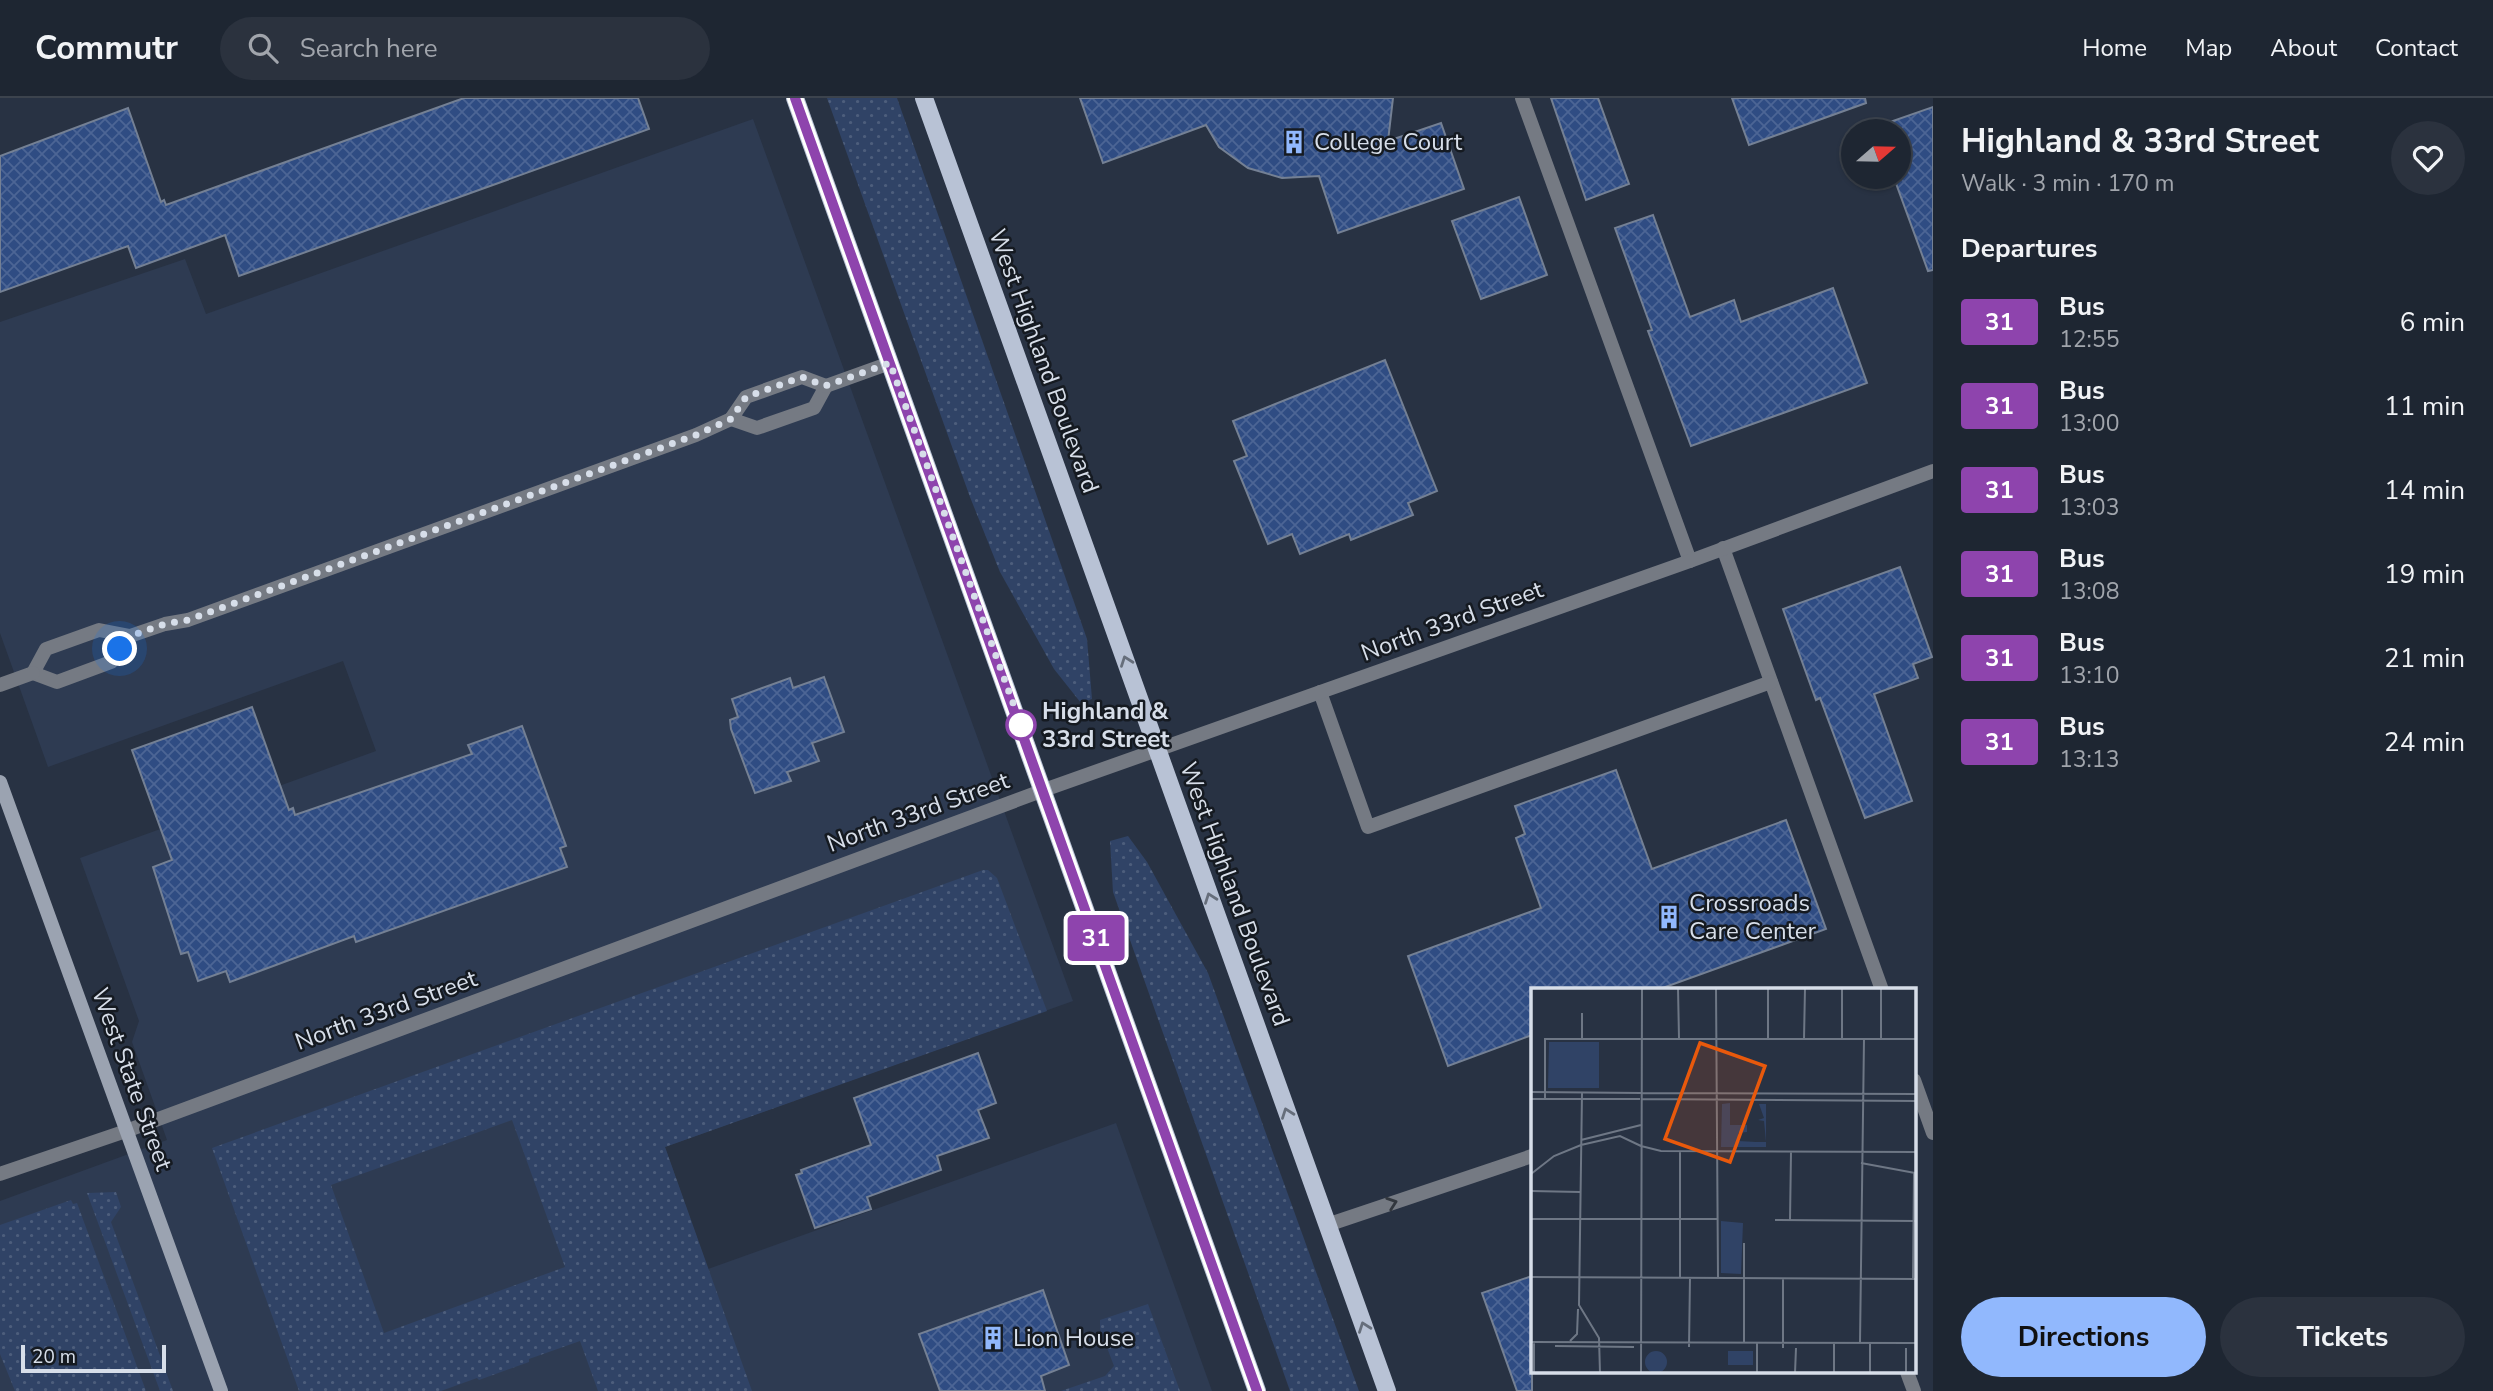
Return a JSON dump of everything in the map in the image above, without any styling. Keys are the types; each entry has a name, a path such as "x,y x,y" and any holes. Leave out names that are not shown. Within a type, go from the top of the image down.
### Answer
{"main road":[{"path":"795,98 1257,1391"},
{"name":"West Highland Boulevard","path":"924,98 1387,1391"}],"street":[{"path":"1522,98 1690,561"},
{"path":"33,673 46,649 99,630 130,636 165,624 188,620 696,435 731,419 746,397 802,377 825,386 890,363"},
{"path":"731,419 757,428 814,408 825,386"},
{"name":"North 33rd Street","path":"0,1174 126,1131 1044,790 1690,561 1933,471"},
{"path":"1723,548 1881,988"},
{"path":"0,685 33,673 57,682 111,662 130,636"},
{"path":"1320,692 1368,827 1771,682"},
{"name":"West State Street","path":"0,782 221,1391"},
{"path":"1916,1086 1933,1133"},
{"path":"1327,1225 1531,1156"},
{"path":"1908,1374 1914,1391"}],"shaded area":[{"path":"827,98 897,98 1087,639 1092,699 1081,703 1054,669 1000,572 970,497"},
{"path":"753,119 1073,1001 665,1147 708,1269 1116,1123 1212,1391 0,1391 0,1201 167,1140 132,1042 139,1021 80,858 376,751 343,661 48,767 0,633 0,322 185,259 206,314"},
{"path":"1128,836 1147,862 1208,973 1359,1391 1290,1391 1113,892 1110,841"},
{"path":"983,870 988,870 997,878 1047,1011 665,1147 752,1391 598,1391 580,1341 479,1380 477,1378 441,1391 299,1391 212,1148","holes":["512,1120 565,1267 384,1333 331,1185"]},
{"path":"116,1192 121,1207 111,1222 173,1391 160,1391 87,1193"},
{"path":"71,1200 73,1204 77,1203 146,1391 15,1391 0,1354 0,1225"},
{"path":"1148,1304 1180,1391 1061,1391 1105,1376 1114,1366 1100,1329 1100,1320"}],"building":[{"path":"464,98 638,98 649,129 239,276 225,235 136,268 128,246 0,292 0,156 128,108 161,202 164,200 166,205"},
{"name":"College Court","path":"1080,98 1393,98 1388,141 1441,123 1464,189 1338,233 1319,176 1282,178 1248,168 1219,147 1206,125 1103,163"},
{"path":"1551,98 1598,98 1629,184 1586,200"},
{"path":"1732,98 1865,98 1866,103 1749,145"},
{"path":"1933,107 1933,270 1928,271 1898,189 1911,189 1911,119 1899,119"},
{"path":"1519,197 1547,275 1481,299 1452,221"},
{"path":"1653,215 1690,317 1734,300 1741,322 1833,288 1867,383 1691,446 1648,331 1652,330 1615,228"},
{"path":"1385,360 1437,491 1408,503 1413,515 1351,540 1349,534 1300,554 1292,534 1268,544 1234,461 1247,456 1233,421"},
{"path":"1900,567 1932,657 1913,664 1918,678 1874,694 1912,801 1865,818 1820,698 1816,700 1783,609"},
{"path":"824,677 844,732 812,743 819,761 787,772 791,781 755,793 731,729 730,720 738,717 732,699 790,678 793,688"},
{"path":"252,707 289,810 293,808 295,815 472,754 468,745 522,726 566,846 560,848 567,867 356,942 354,936 230,982 226,971 198,981 188,952 181,954 153,867 172,860 132,750"},
{"name":"Crossroads Care Center","path":"1616,770 1652,869 1786,820 1826,929 1663,988 1531,988 1531,1035 1448,1066 1408,956 1541,908 1516,838 1525,834 1515,806"},
{"path":"978,1053 996,1103 978,1110 989,1138 937,1156 941,1170 867,1197 871,1209 815,1228 796,1175 802,1173 801,1170 871,1145 854,1098"},
{"path":"1531,1276 1532,1391 1517,1391 1482,1293"},
{"name":"Lion House","path":"1043,1290 1069,1365 1041,1376 1045,1391 940,1391 919,1334"}],"bus line":[{"name":"31","path":"795,98 1257,1391"}],"place":[{"name":"College Court","path":"1294,142"},
{"name":"Highland & 33rd Street","path":"1021,725"},
{"name":"Crossroads Care Center","path":"1669,917"},
{"name":"Lion House","path":"993,1338"}],"route":[{"path":"120,649 130,636 165,624 188,620 696,435 731,419 746,397 802,377 825,386 890,363 1021,725"}]}
